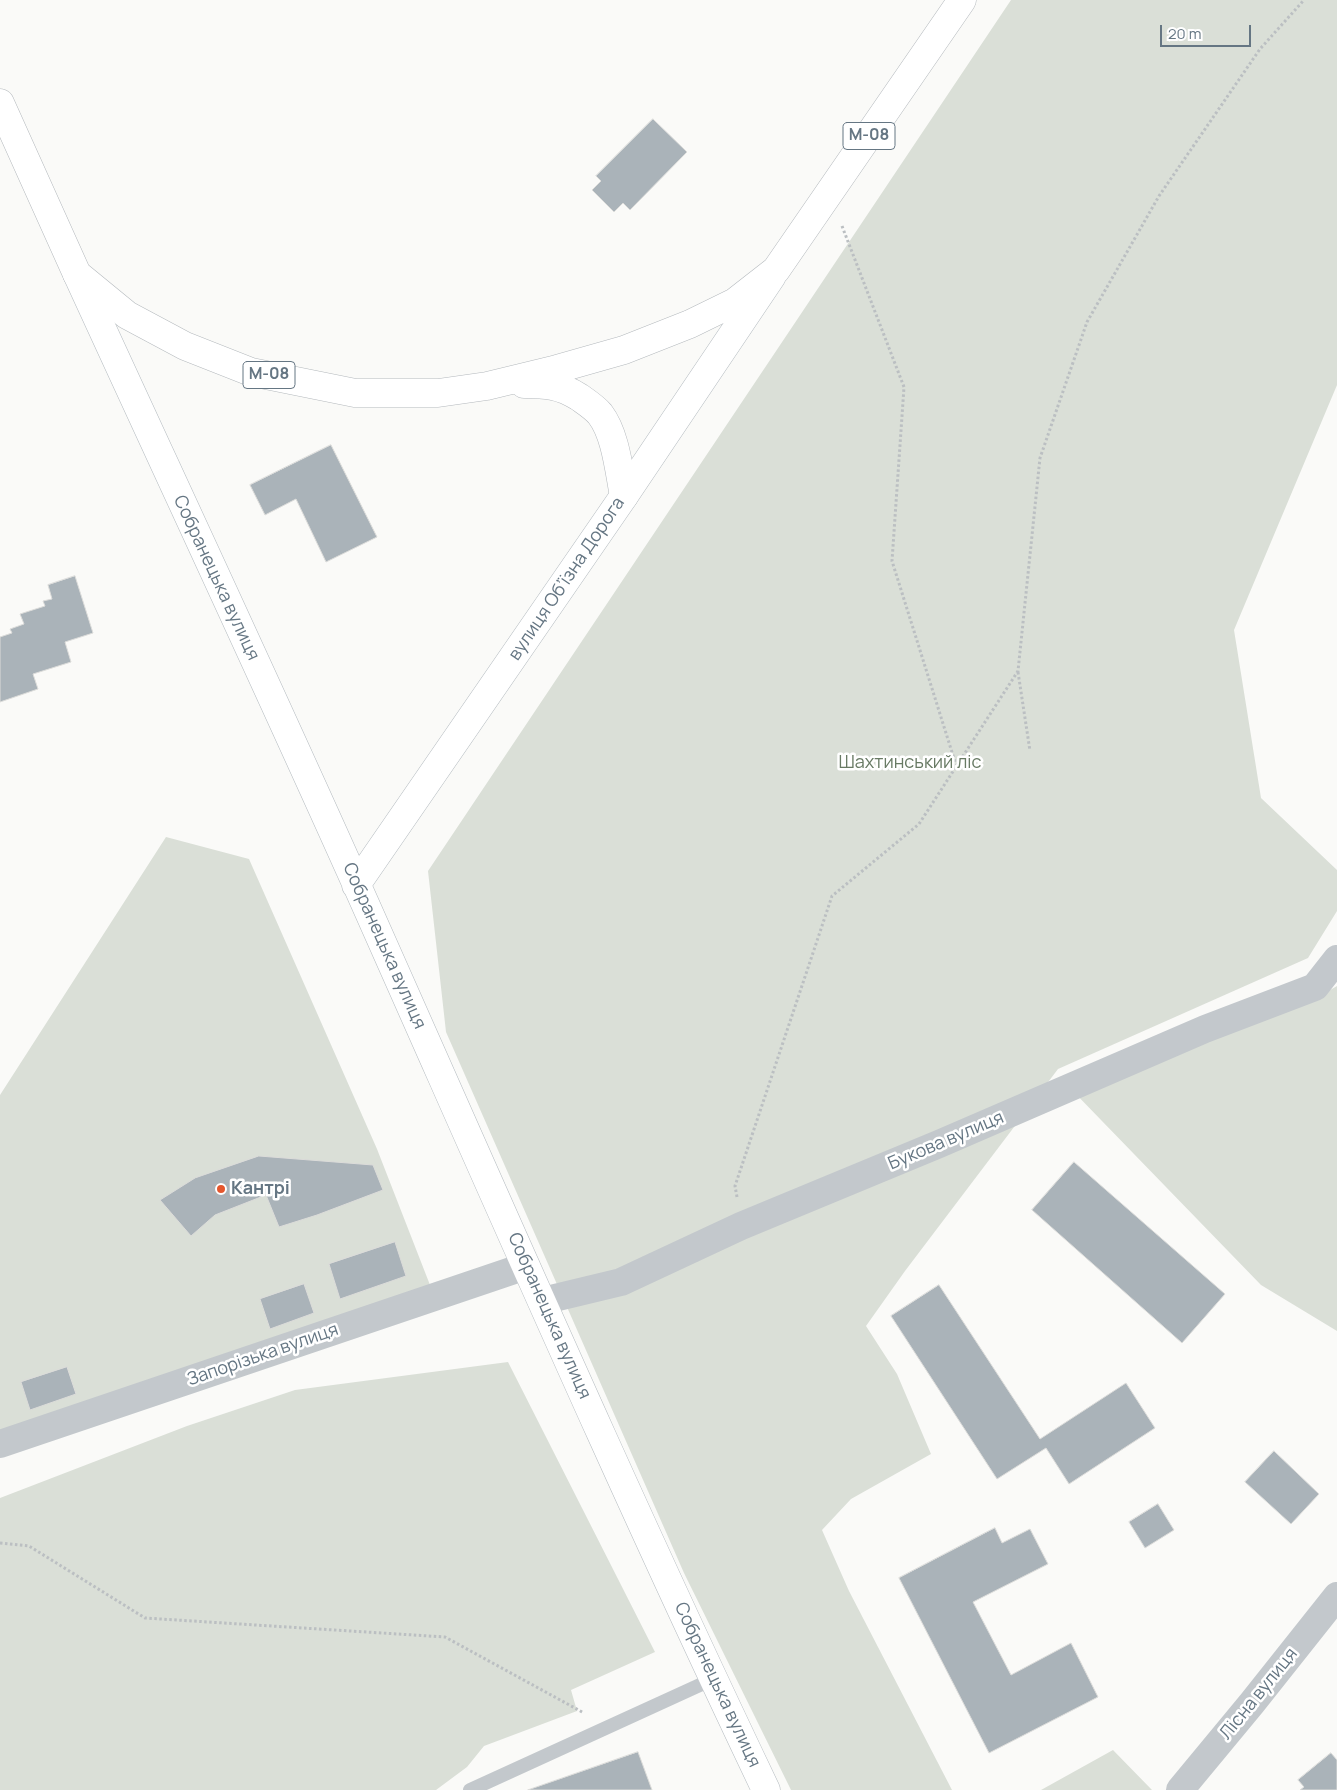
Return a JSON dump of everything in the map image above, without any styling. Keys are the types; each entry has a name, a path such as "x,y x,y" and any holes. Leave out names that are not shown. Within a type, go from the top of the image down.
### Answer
{"main road":[{"name":"вулиця Обʼїзна Дорога","path":"356,885 962,0"},
{"name":"Собранецька вулиця","path":"0,103 356,885 713,1679 766,1790"},
{"name":"вулиця Обʼїзна Дорога","path":"77,274 127,315 185,346 251,372 356,393 438,393 487,386 624,350 690,324 735,302 776,270"},
{"path":"487,386 527,384 558,386 590,405 601,415 609,432 624,496"}],"street":[{"name":"Букова вулиця","path":"542,1301 621,1282 741,1226 939,1144 1205,1029 1326,984 1337,959"},
{"name":"Запорізька вулиця","path":"0,1444 526,1266"},
{"name":"Лісна вулиця","path":"1180,1790 1337,1596"}],"lane":[{"path":"470,1790 713,1679"}],"path":[{"path":"1030,751 1018,671 1040,458 1087,322 1159,196 1260,49 1304,0"},
{"path":"829,192 904,387 892,560 957,766"},
{"path":"741,1226 735,1186 832,896 919,824 1018,671"},
{"path":"0,1543 29,1546 145,1618 445,1637 610,1727"}],"green space":[{"name":"Шахтинський ліс","path":"1011,0 1337,0 1337,385 1234,630 1261,798 1337,870 1337,911 1308,958 1058,1069 905,1271 866,1326 897,1374 931,1454 851,1499 822,1530 849,1591 952,1790 791,1790 684,1573 446,1032 428,871"},
{"path":"166,837 249,859 377,1149 430,1285 0,1432 0,1095"},
{"path":"1337,986 1337,1331 1261,1285 1070,1088 1313,1000"},
{"path":"508,1362 655,1652 571,1690 577,1711 484,1746 467,1767 436,1790 0,1790 0,1498 187,1426 295,1390"},
{"path":"1113,1750 1152,1790 1041,1790"}],"building":[{"path":"653,119 687,152 630,210 623,203 614,212 592,190 601,181 596,176"},
{"path":"331,445 377,537 326,562 296,499 265,515 250,485"},
{"path":"75,576 93,633 65,642 71,662 33,674 38,689 0,702 0,637 12,633 10,629 24,624 20,614 45,606 43,601 52,599 48,585"},
{"path":"259,1156 373,1165 383,1190 279,1227 266,1195 215,1215 191,1236 160,1200 195,1178"},
{"path":"1074,1162 1225,1294 1182,1343 1032,1210"},
{"path":"395,1242 406,1276 340,1299 329,1264"},
{"path":"304,1284 314,1313 270,1329 260,1299"},
{"path":"939,1285 1040,1439 1126,1383 1155,1428 1069,1484 1046,1448 997,1479 891,1316"},
{"path":"67,1367 76,1394 30,1410 21,1382"},
{"path":"1274,1451 1319,1494 1291,1524 1245,1482"},
{"path":"1158,1504 1174,1530 1145,1548 1129,1522"},
{"path":"995,1528 1002,1543 1030,1529 1048,1564 973,1602 1011,1675 1071,1643 1098,1697 989,1753 899,1578"},
{"path":"638,1752 652,1790 528,1790"},
{"path":"1331,1753 1337,1760 1337,1790 1300,1790 1304,1787 1298,1780"}],"place":[{"name":"Кантрі","path":"221,1189"}]}
